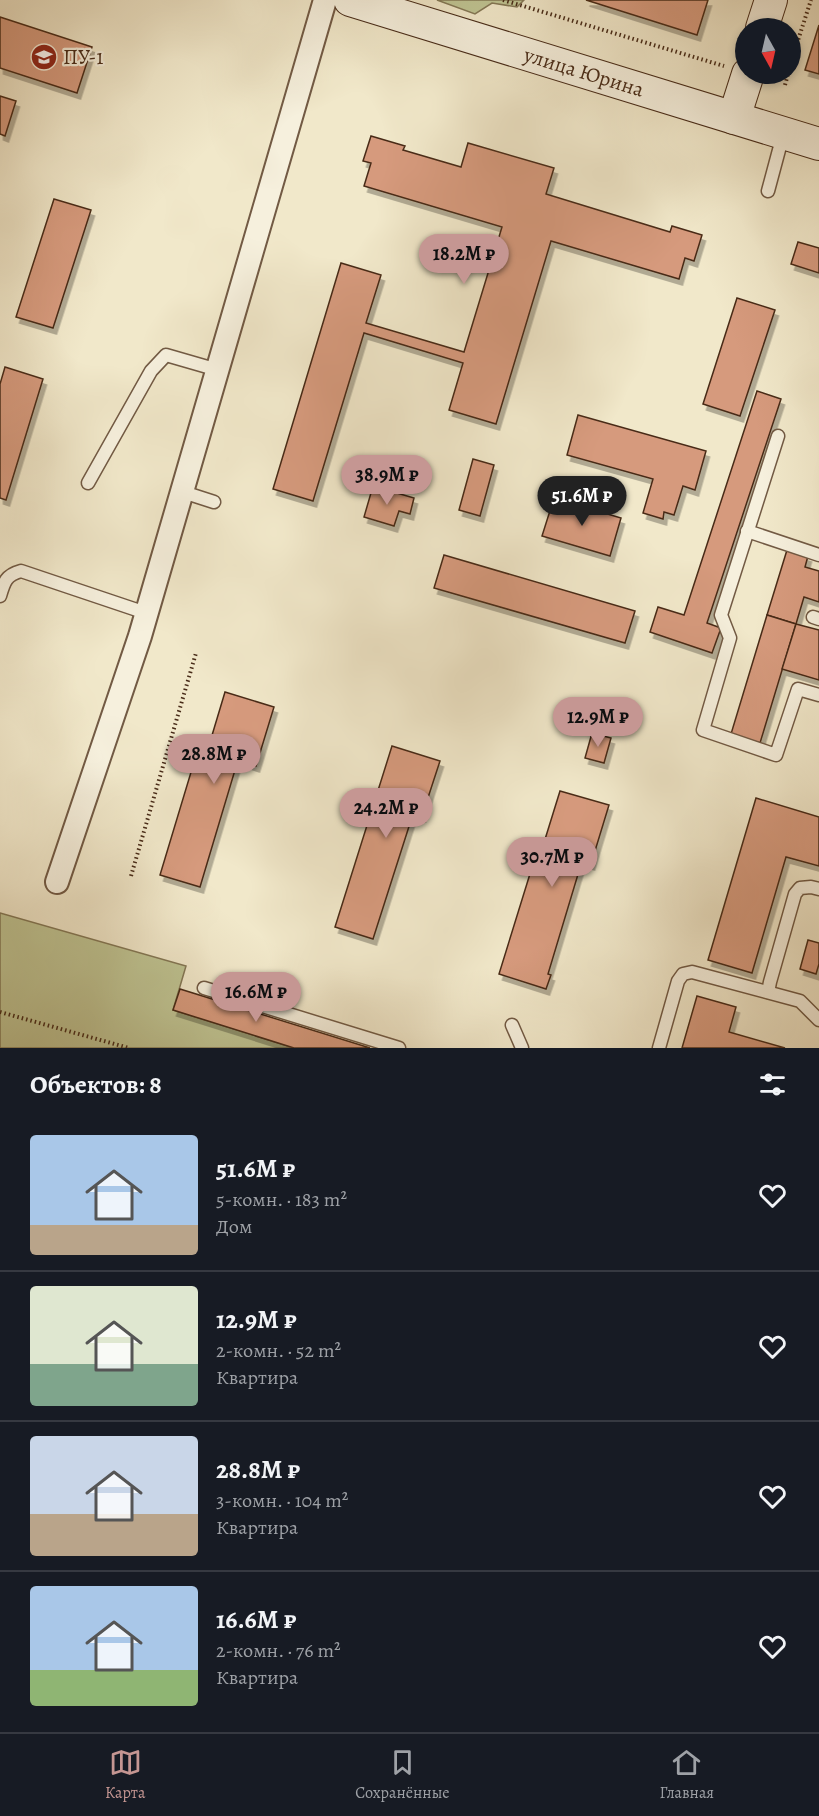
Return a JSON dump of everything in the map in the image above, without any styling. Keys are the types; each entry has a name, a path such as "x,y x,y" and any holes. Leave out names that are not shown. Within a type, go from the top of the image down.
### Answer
{"main road":[{"name":"улица Юрина","path":"350,0 819,144"},
{"path":"765,18 771,0"},
{"path":"734,118 739,84"}],"street":[{"path":"57,882 140,636 325,0"}],"lane":[{"path":"768,191 784,133"},
{"path":"88,483 151,371 166,355 218,370"},
{"path":"778,436 721,615 730,638 703,730 776,755 798,689 819,695"},
{"path":"183,492 214,502"},
{"path":"747,531 819,555"},
{"path":"0,596 6,579 21,572 146,614"},
{"path":"768,992 795,894 800,888 819,889"},
{"path":"659,1048 678,981 683,974 692,972 800,1001 819,1020"},
{"path":"204,988 399,1048"},
{"path":"512,1025 522,1048"}],"path":[{"path":"503,0 735,70"},
{"path":"801,31 811,0"},
{"path":"131,876 196,653"},
{"path":"0,1012 129,1048"}],"green space":[{"path":"437,0 524,0 517,7 492,3 475,14"},
{"path":"0,913 186,966 173,1010 294,1048 0,1048"}],"building":[{"path":"586,0 708,0 697,35"},
{"name":"ПУ-1","path":"0,17 92,47 77,93 0,68"},
{"path":"819,25 819,74 805,70"},
{"name":"ПУ-1","path":"0,96 16,101 5,136 0,134"},
{"path":"371,136 405,146 403,150 461,167 468,143 554,168 546,194 670,232 672,226 702,235 694,261 685,258 679,279 551,241 496,424 449,410 463,363 364,333 313,501 273,489 341,263 381,275 366,323 464,352 502,227 364,186 371,163 363,161"},
{"path":"54,199 91,210 53,328 16,317"},
{"path":"798,242 819,248 819,273 791,264"},
{"path":"737,298 775,310 740,416 703,404"},
{"path":"5,367 43,379 6,500 0,498 0,384"},
{"path":"757,391 781,399 707,623 721,628 712,653 650,632 658,607 684,615"},
{"path":"578,415 706,451 695,490 683,486 674,515 664,512 663,519 643,513 653,479 567,455"},
{"path":"473,459 494,465 480,516 459,510"},
{"path":"373,486 414,498 410,514 399,511 394,526 364,517"},
{"path":"554,498 621,518 610,556 542,536"},
{"path":"787,550 808,556 805,567 819,571 819,602 804,597 796,624 767,615"},
{"path":"444,555 635,611 625,643 434,588"},
{"path":"767,615 796,624 760,743 731,734"},
{"path":"796,624 819,630 819,680 782,669"},
{"path":"225,692 274,707 256,766 238,760 200,887 160,875 198,749 207,752"},
{"path":"592,733 611,738 604,763 585,758"},
{"path":"392,746 440,761 422,816 413,814 373,939 335,927"},
{"path":"560,791 609,805 591,864 582,861 548,974 551,975 546,989 499,974 538,848 542,849"},
{"path":"756,798 819,817 819,866 786,857 752,973 708,960"},
{"path":"808,940 819,943 819,964 816,974 800,969"},
{"path":"180,989 370,1048 294,1048 173,1010"},
{"path":"697,996 736,1007 729,1032 785,1048 682,1048"}],"place":[{"name":"ПУ-1","path":"44,57"}]}
